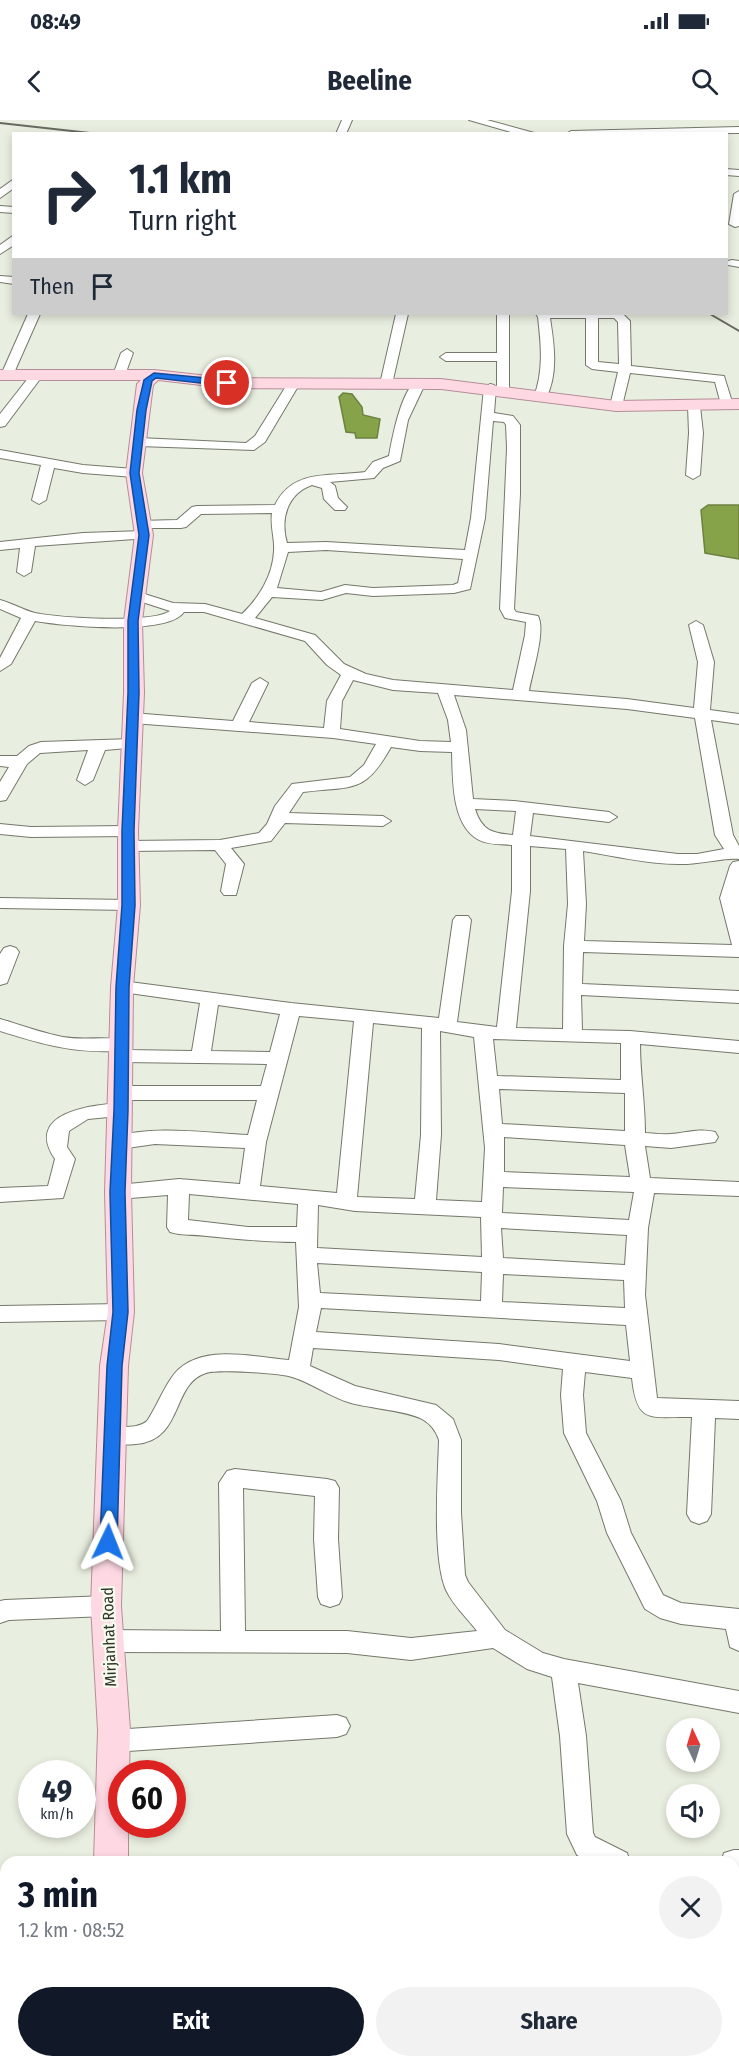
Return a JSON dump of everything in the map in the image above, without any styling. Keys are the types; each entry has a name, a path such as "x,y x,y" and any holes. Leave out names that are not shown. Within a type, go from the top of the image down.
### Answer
{"main road":[{"path":"3,375 154,375 227,383 461,384 616,406 733,404"},
{"name":"Mirjanhat Road","path":"111,1856 113,1741 106,1606 114,1366 121,1312 117,1192 121,1102 122,987 129,905 128,839 132,744 133,621 143,530 134,473 145,384 154,375"}],"street":[{"path":"475,124 521,132"},
{"path":"606,132 676,128 739,130"},
{"path":"0,195 12,184"},
{"path":"733,224 738,200"},
{"path":"2,257 12,241"},
{"path":"3,375 33,315"},
{"path":"386,384 402,315"},
{"path":"269,592 322,596 345,589 373,592 454,589 465,586 478,518 489,416 497,389 502,357 503,315"},
{"path":"540,397 547,378 548,351 543,315"},
{"path":"592,315 592,365 720,379 733,404"},
{"path":"616,406 625,369 624,321 618,315"},
{"path":"119,375 127,353"},
{"path":"446,357 502,357"},
{"path":"0,423 37,375"},
{"path":"139,442 249,447 261,439 294,383"},
{"path":"244,620 263,603 269,592 282,548 278,532 280,509 288,493 311,480 331,476 366,476 372,474 378,465 395,458 402,420 419,384"},
{"path":"693,475 696,433 694,406"},
{"path":"489,416 513,421 515,496 510,523 507,609 510,615 533,619 533,635 520,695"},
{"path":"0,454 91,470 134,473"},
{"path":"39,500 49,462"},
{"path":"311,480 328,486 331,500 340,507"},
{"path":"0,546 181,524 197,510 280,509"},
{"path":"24,572 28,544"},
{"path":"282,548 326,546 471,555"},
{"path":"135,595 166,606 205,608 310,638 319,644 332,662 350,673 393,685 601,701 739,719"},
{"path":"0,604 30,616 93,621 169,618 176,614 179,608"},
{"path":"0,666 6,661 30,616"},
{"path":"696,625 706,662 702,713 724,835 737,857 729,898 739,942"},
{"path":"333,733 332,709 339,689 350,673"},
{"path":"239,725 260,683"},
{"path":"445,690 458,729 465,804 473,830 477,834 486,837 574,845 652,857 737,857"},
{"path":"132,718 333,733 420,746 459,747"},
{"path":"0,829 220,845 265,837 280,818 283,806 297,788 348,782 359,778 371,768 386,741"},
{"path":"0,760 20,762 41,747 132,744"},
{"path":"85,780 98,746"},
{"path":"0,796 20,762"},
{"path":"465,804 609,817"},
{"path":"506,1035 521,891 520,840 525,808"},
{"path":"280,818 383,821"},
{"path":"220,845 235,864 230,891"},
{"path":"573,1035 573,946 577,904 574,845"},
{"path":"0,903 129,905"},
{"path":"425,1207 439,1024 462,920"},
{"path":"573,946 739,951"},
{"path":"0,979 9,952"},
{"path":"122,987 291,1009 439,1024 483,1033 630,1037 739,1047"},
{"path":"572,989 739,997"},
{"path":"200,1058 210,997"},
{"path":"249,1192 256,1142 291,1009"},
{"path":"346,1202 364,1016"},
{"path":"0,1025 62,1044 200,1058 278,1058"},
{"path":"483,1033 494,1130 491,1310"},
{"path":"630,1037 631,1087 635,1095 634,1139 638,1174 644,1184 634,1273 641,1371 647,1406 739,1410"},
{"path":"489,1082 631,1087"},
{"path":"0,1195 56,1193 65,1159 57,1147 60,1129 71,1119 84,1113 121,1102 270,1093"},
{"path":"494,1130 677,1141 690,1137 708,1137"},
{"path":"120,1142 154,1137 256,1142"},
{"path":"493,1179 739,1189"},
{"path":"117,1192 179,1186 638,1228"},
{"path":"179,1186 177,1227 206,1228 306,1245 493,1264 634,1273"},
{"path":"298,1370 310,1300 306,1245 308,1198"},
{"path":"310,1300 636,1317"},
{"path":"0,1314 121,1312"},
{"path":"305,1339 500,1352 641,1371"},
{"path":"575,1362 572,1395 575,1433 609,1501 619,1533 654,1602 658,1607 670,1611 738,1626"},
{"path":"112,1435 142,1434 153,1430 162,1417 175,1388 196,1367 218,1364 298,1370 351,1394 428,1412 445,1425 450,1440 449,1513 453,1575 457,1587 496,1636 516,1651 536,1661 564,1670 739,1702"},
{"path":"699,1514 704,1408"},
{"path":"233,1642 231,1483 235,1478 327,1488 326,1539 330,1597"},
{"path":"0,1613 5,1610 106,1606"},
{"path":"108,1641 347,1642 420,1648 483,1641 496,1636"},
{"path":"564,1670 573,1736 580,1834 586,1846 605,1856"},
{"path":"113,1741 337,1726"}],"shaded area":[{"path":"343,393 352,394 362,407 363,415 380,419 377,438 356,438 355,433 346,432 339,397"},
{"path":"708,505 739,505 739,559 705,553 701,510"}],"railway":[{"path":"0,123 81,132"},
{"path":"712,315 739,331"}],"route":[{"path":"108,1542 114,1366 121,1312 117,1192 121,1110 122,987 129,905 128,831 134,693 133,621 144,535 134,473 141,410 145,384 148,380 154,375 227,383"}]}
